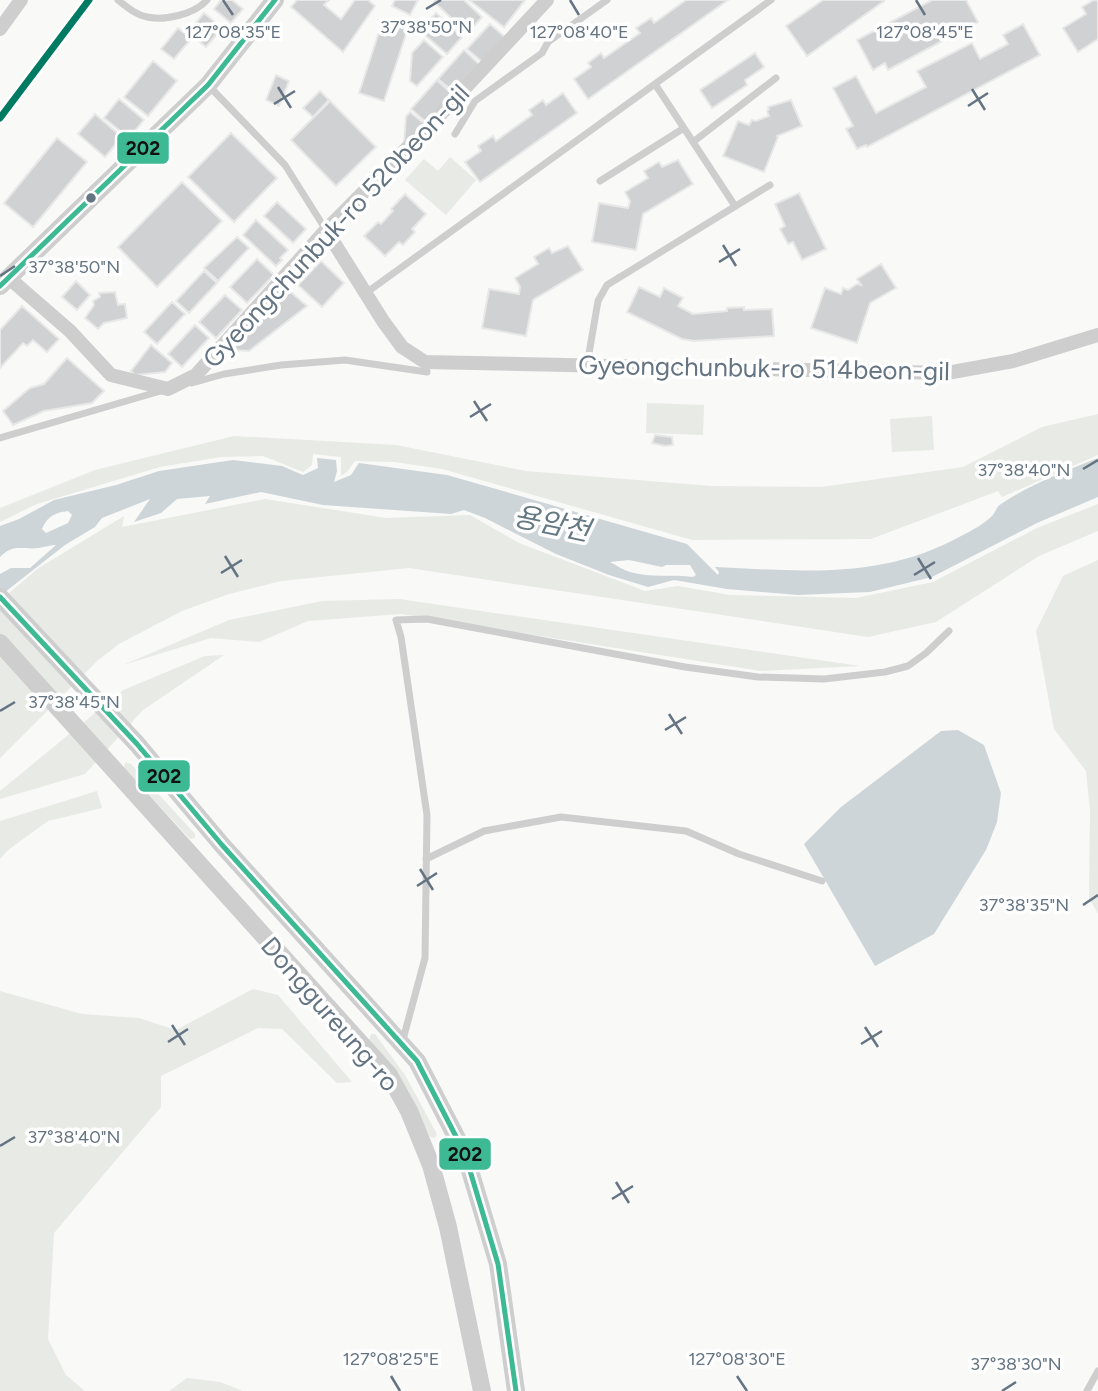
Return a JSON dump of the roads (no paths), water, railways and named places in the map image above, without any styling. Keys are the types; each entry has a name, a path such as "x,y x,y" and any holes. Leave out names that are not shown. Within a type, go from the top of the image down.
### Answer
{"street":[{"path":"0,29 21,0"},
{"path":"168,389 111,374 70,331 5,282 208,85 275,0"},
{"name":"Gyeongchunbuk-ro 520beon-gil","path":"168,389 196,375 326,230 438,117 547,0"},
{"path":"326,230 402,347 425,362"},
{"name":"Gyeongchunbuk-ro 514beon-gil","path":"425,362 947,373 1013,361 1098,335"},
{"name":"Donggureung-ro","path":"0,597 137,744 222,845 417,1061 465,1154 498,1264 516,1391"},
{"name":"Donggureung-ro","path":"0,643 389,1075 409,1111 431,1165 448,1227 482,1391"}],"lane":[{"path":"118,0 134,13 149,18 166,18 185,13 203,5 207,0"},
{"path":"455,134 475,101 542,53 548,42 607,0"},
{"path":"366,293 771,0"},
{"path":"693,142 776,78"},
{"path":"655,84 735,206"},
{"path":"208,85 285,165 326,230"},
{"path":"600,181 684,128"},
{"path":"587,366 598,301 607,285 770,185"},
{"name":"Gyeongchunbuk-ro 514beon-gil","path":"0,438 223,374 281,365 345,360 427,372 425,362"},
{"path":"402,1044 425,958 426,815 401,637 396,620 440,621 697,669 758,677 824,679 885,672 908,666 949,631"},
{"path":"426,859 484,831 561,817 686,831 739,854 822,881"},
{"path":"1087,1391 1098,1371"}],"water":[{"name":"용암천","path":"317,458 336,460 334,482 351,475 359,463 447,475 687,544 718,575 715,567 841,570 901,560 965,534 985,522 999,505 1012,497 1048,478 1098,458 1098,497 1037,523 932,577 870,592 798,595 727,589 674,580 648,587 556,554 464,510 451,514 323,505 261,492 205,504 210,496 177,499 161,513 134,522 150,499 102,518 95,527 65,545 0,596 0,574 11,568 30,568 56,545 9,550 0,557 0,526 54,500 159,471 233,460 282,466 303,475 318,468","holes":["68,511 72,515 68,523 46,533 42,529 52,516","629,560 662,567 690,565 696,575 638,574 610,562"]},
{"path":"958,730 984,745 1001,793 997,822 986,850 934,934 875,966 804,844 841,807 941,731"}]}
